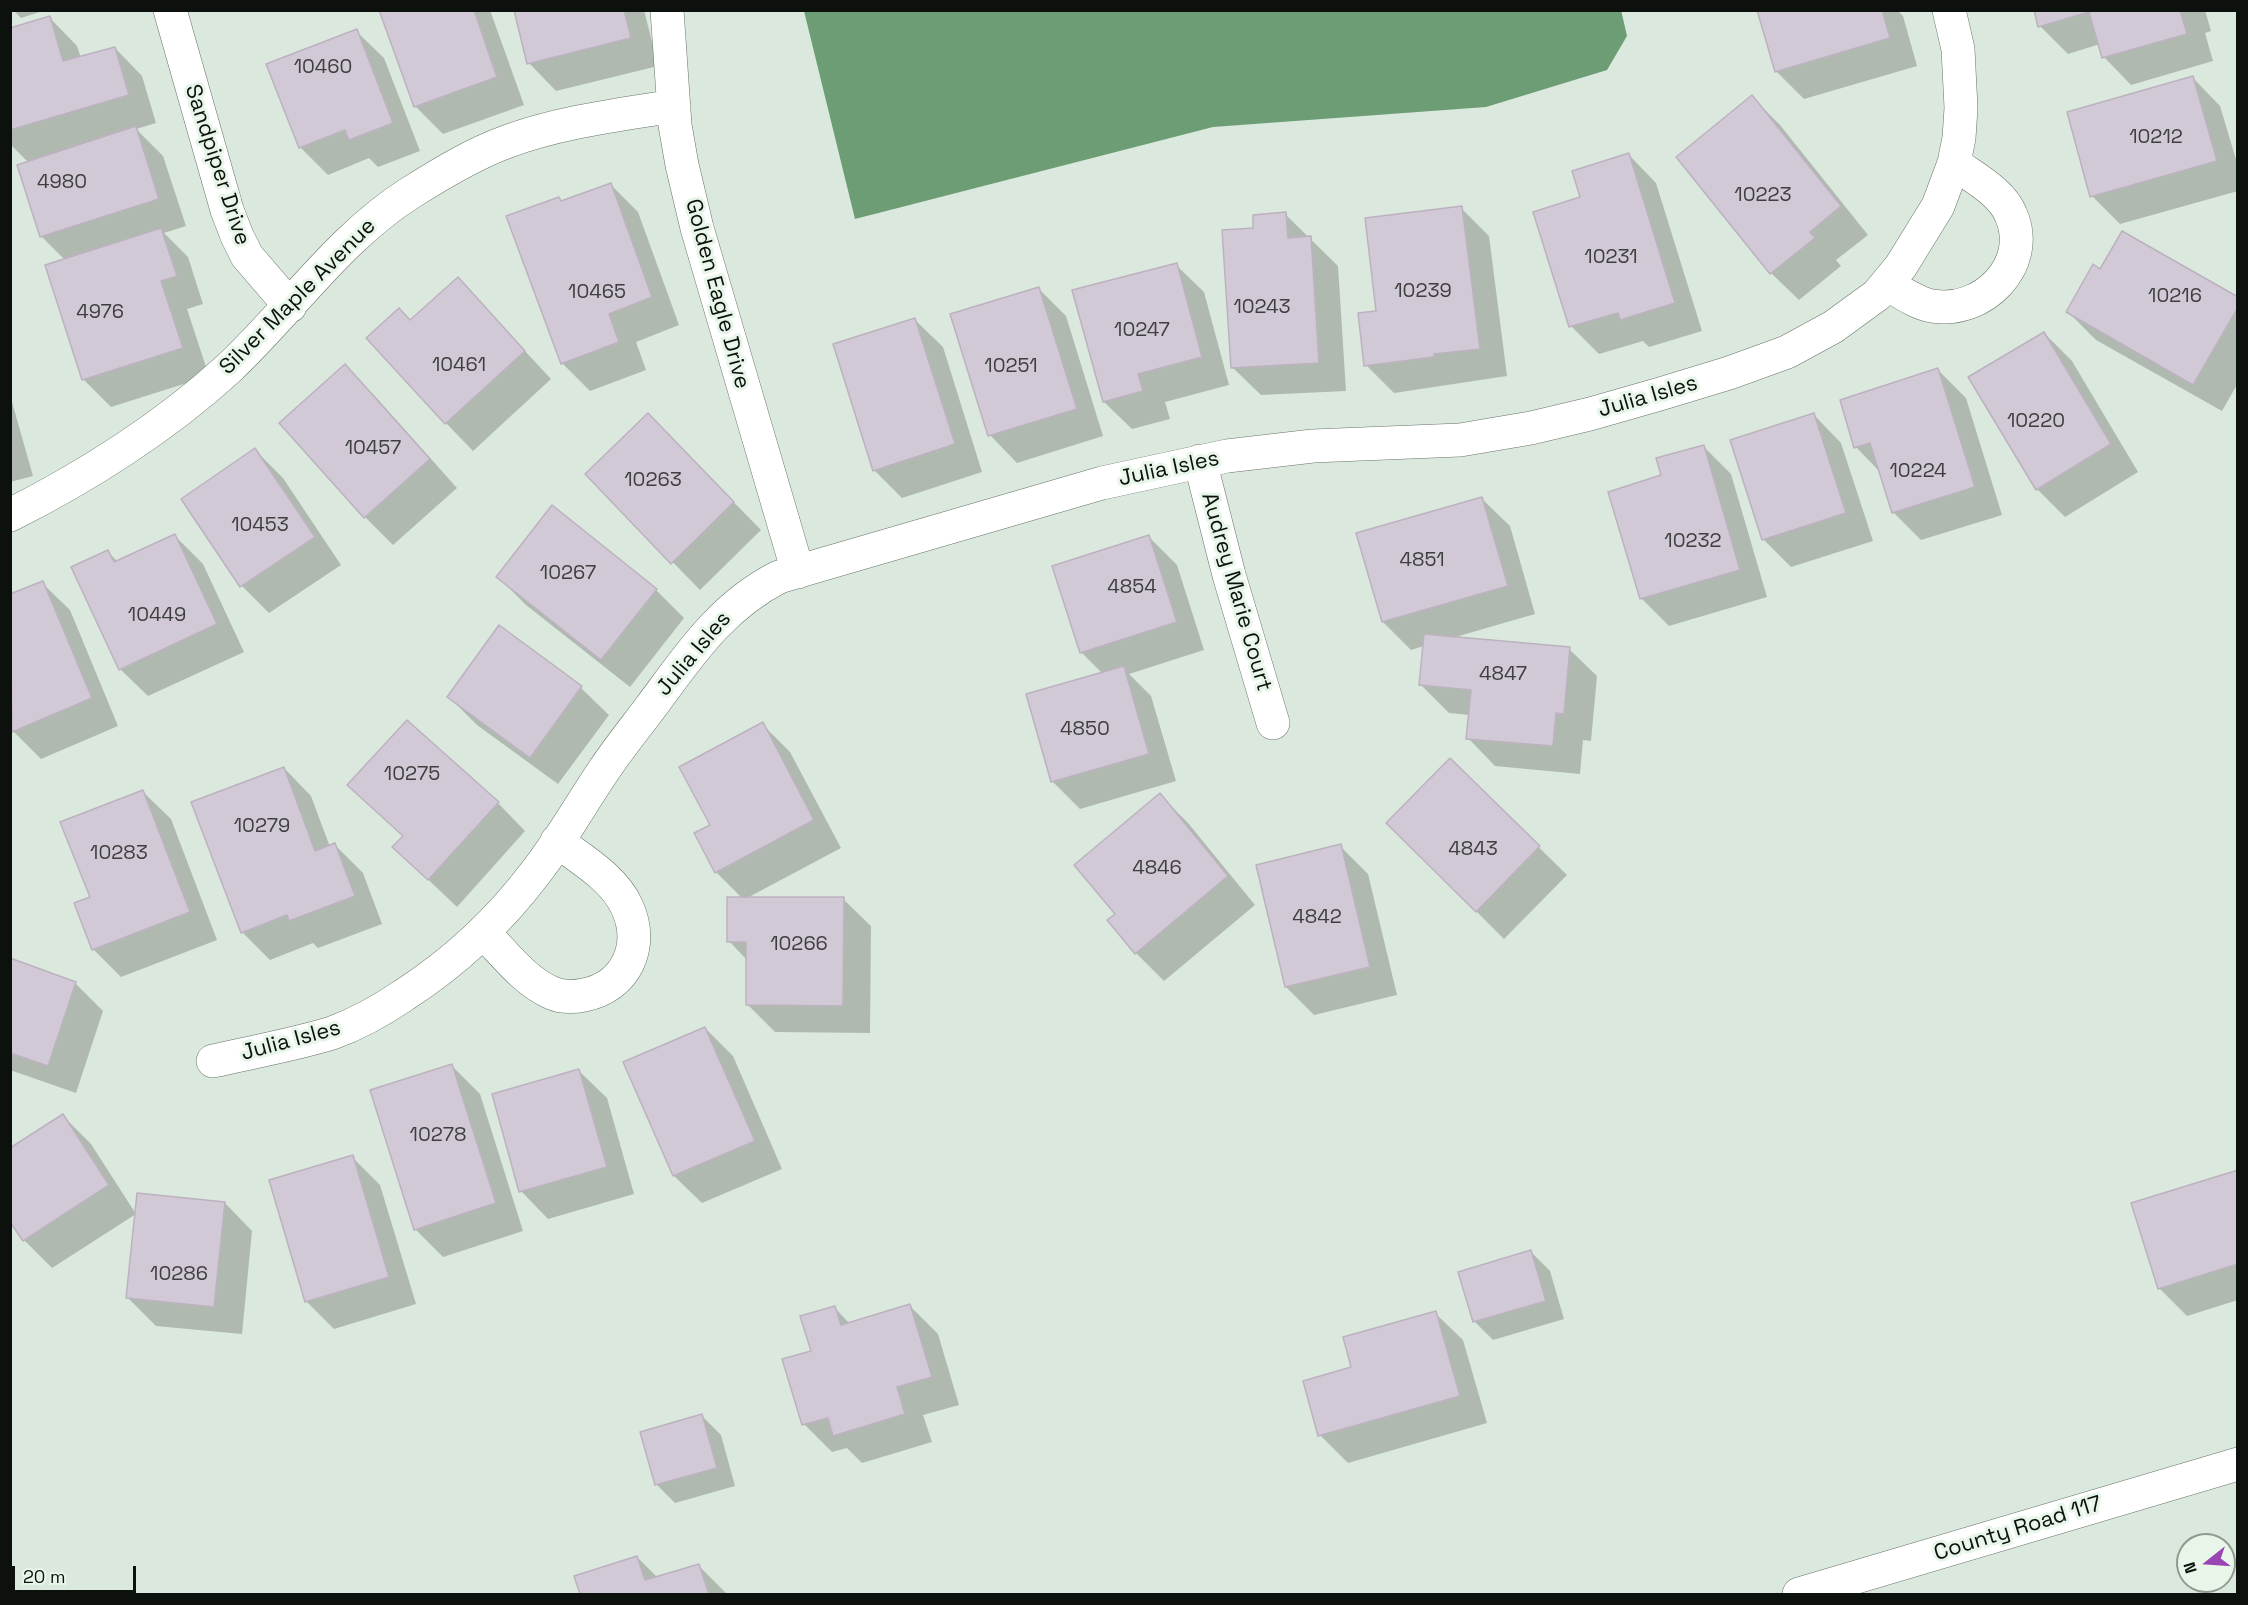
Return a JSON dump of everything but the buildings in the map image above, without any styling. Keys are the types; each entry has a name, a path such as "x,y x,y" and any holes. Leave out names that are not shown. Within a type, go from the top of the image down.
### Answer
{"street":[{"name":"Sandpiper Drive","path":"170,10 227,210 237,236 247,256 290,306"},
{"name":"Golden Eagle Drive","path":"667,10 674,106 682,165 697,228 798,572"},
{"name":"Julia Isles","path":"213,1061 332,1033 356,1023 427,981 459,956 537,872 605,768 693,650 719,619 741,600 779,577 1102,483 1200,461 1314,446 1460,440 1590,414 1730,373 1787,352 1856,312 1887,284 1901,266 1933,216 1954,163 1959,138 1960,79 1958,49 1949,10"},
{"name":"Silver Maple Avenue","path":"10,515 107,460 192,399 228,369 345,246 408,194 504,142 538,131 674,106"},
{"path":"1887,284 1931,306 1961,306 1987,294 1998,285 2007,272 2016,248 2016,231 2012,215 1996,194 1954,163"},
{"name":"Audrey Marie Court","path":"1200,461 1229,575 1273,723"},
{"path":"483,932 529,979 553,994 566,996 590,994 611,984 621,976 628,964 633,935 632,921 627,907 619,893 600,874 557,841"},
{"name":"County Road 117","path":"1799,1594 2238,1464"}],"shaded area":[{"path":"1621,10 1627,36 1607,70 1486,107 1213,127 855,219 804,11"}]}
